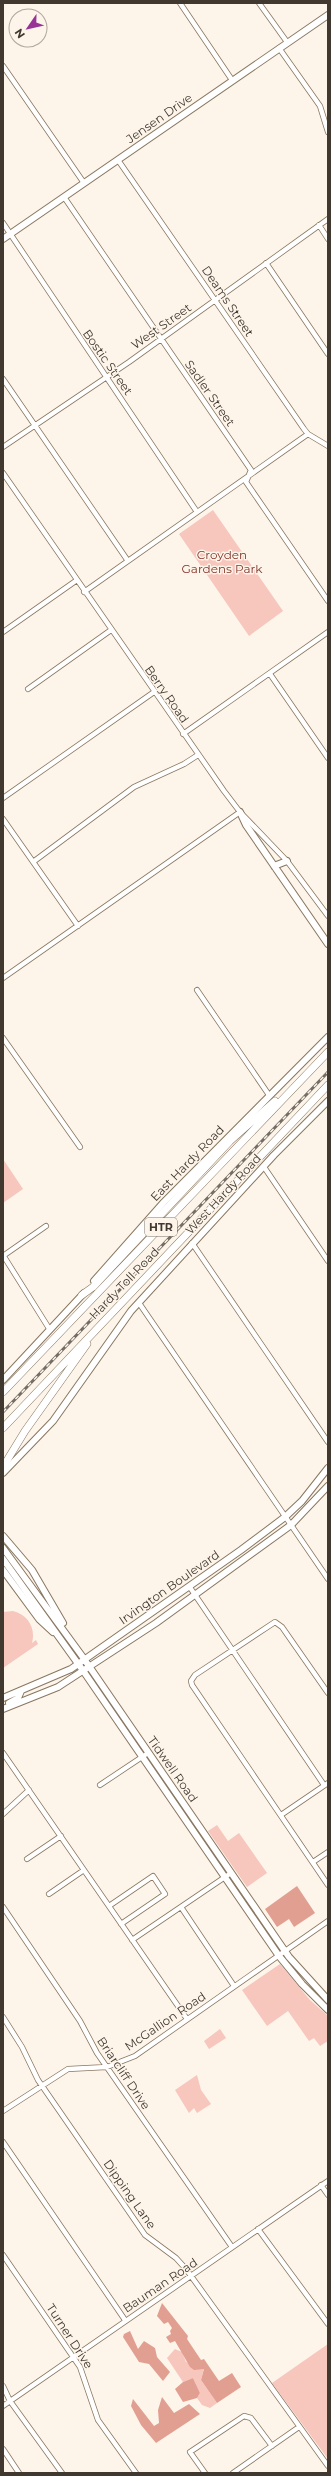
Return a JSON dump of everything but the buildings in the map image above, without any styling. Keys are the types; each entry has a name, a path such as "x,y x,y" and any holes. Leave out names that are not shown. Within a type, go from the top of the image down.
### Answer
{"highway":[{"name":"Hardy Toll Road","path":"3,1392 328,1052"},
{"path":"82,1295 93,1287 230,1141 318,1062"},
{"name":"Hardy Toll Road","path":"3,1428 328,1085"},
{"path":"3,1468 25,1431 101,1323"}],"main road":[{"name":"Jensen Drive","path":"3,239 328,15"},
{"path":"240,812 246,825 328,944"},
{"path":"274,866 287,861"},
{"name":"East Hardy Road","path":"3,1380 82,1295 164,1202 328,1037"},
{"name":"West Hardy Road","path":"3,1473 54,1422 139,1303 192,1243 328,1101"},
{"name":"Irvington Boulevard","path":"3,1698 55,1677 78,1664 189,1586 285,1517 302,1501 328,1468"},
{"name":"Irvington Boulevard","path":"3,1708 58,1687 90,1668 195,1595 291,1525 328,1486"},
{"path":"3,1536 32,1570 47,1593 71,1640"},
{"name":"Tidwell Road","path":"3,1548 71,1640 121,1714 145,1755"},
{"name":"Tidwell Road","path":"3,1559 116,1718 145,1755 190,1819 231,1873 300,1971 328,2000"},
{"path":"3,1570 39,1619 63,1642"},
{"path":"136,1623 142,1632"},
{"path":"3,1708 18,1698 21,1691"},
{"path":"116,1718 121,1714"},
{"name":"Tidwell Road","path":"190,1819 225,1877 279,1956 318,2001 328,2010"},
{"path":"318,2001 323,1995"}],"street":[{"path":"180,3 232,80"},
{"path":"259,3 287,42"},
{"path":"279,48 320,106 328,132"},
{"path":"3,66 84,183"},
{"name":"Deams Street","path":"118,160 308,434 328,446"},
{"name":"Sadler Street","path":"64,197 251,470 250,476 246,482 328,601"},
{"name":"West Street","path":"3,447 106,377 328,219"},
{"name":"Bostic Street","path":"3,224 198,512"},
{"path":"319,225 328,239"},
{"path":"266,263 328,354"},
{"path":"3,379 128,561"},
{"path":"84,592 308,434"},
{"name":"Berry Road","path":"3,473 198,755 240,812 287,861 328,916"},
{"path":"3,632 77,580"},
{"path":"28,689 111,630"},
{"path":"183,734 328,632"},
{"path":"270,674 328,758"},
{"path":"3,798 154,692"},
{"path":"33,862 134,787 184,764 198,755"},
{"path":"3,978 240,812"},
{"path":"3,819 78,926"},
{"path":"197,990 269,1095"},
{"path":"3,1038 80,1147"},
{"path":"264,1167 328,1261"},
{"path":"46,1226 3,1255 50,1330"},
{"path":"192,1243 328,1442"},
{"path":"139,1303 328,1579"},
{"path":"189,1586 326,1784 281,1815"},
{"path":"328,1693 277,1623 268,1626 232,1650 195,1676 191,1682 328,1885"},
{"path":"3,1753 187,2019"},
{"path":"100,1785 145,1755"},
{"path":"3,1814 29,1790"},
{"path":"27,1860 61,1836"},
{"path":"313,1862 328,1852"},
{"path":"49,1894 84,1870"},
{"path":"132,1940 231,1873"},
{"path":"109,1906 153,1876 165,1894 121,1924"},
{"name":"Briarcliff Drive","path":"3,1907 80,2021 91,2044 232,2247"},
{"path":"181,1907 234,1986"},
{"name":"McGallion Road","path":"3,2111 41,2085 68,2070 107,2067 135,2056 234,1986 286,1952 328,1921"},
{"name":"Dipping Lane","path":"3,2017 22,2047 41,2085 145,2235 176,2258 190,2275 328,2466"},
{"path":"3,2142 126,2320"},
{"name":"Bauman Road","path":"3,2406 328,2180"},
{"path":"321,2185 328,2195"},
{"path":"258,2229 328,2324"},
{"name":"Turner Drive","path":"3,2255 84,2375 98,2420 136,2473"},
{"path":"3,2386 10,2401 62,2473"},
{"path":"205,2473 190,2452 244,2416 251,2418 272,2446"},
{"path":"233,2473 299,2427"},
{"path":"3,2449 19,2473"}],"green space":[{"name":"Croyden Gardens Park","path":"213,510 283,611 249,636 179,534"},
{"path":"3,1159 23,1189 3,1203"},
{"path":"13,1611 27,1619 32,1627 32,1643 36,1640 38,1644 3,1668 3,1612"},
{"path":"217,1825 228,1841 239,1833 267,1873 247,1887 208,1831"},
{"path":"280,1964 310,2000 328,2016 328,2041 320,2046 314,2038 309,2041 288,2011 267,2026 242,1990"},
{"path":"220,2029 226,2038 209,2049 204,2041"},
{"path":"197,2075 201,2090 211,2104 197,2113 194,2108 189,2113 175,2090"},
{"path":"328,2344 328,2459 272,2383"},
{"path":"175,2349 182,2352 186,2362 204,2368 201,2380 217,2403 210,2408 202,2405 197,2398 200,2393 193,2378 183,2382 167,2358"}],"shaded area":[{"path":"297,1886 315,1913 294,1927 289,1919 277,1927 265,1909"},
{"path":"162,2303 188,2336 187,2339 201,2360 204,2359 219,2381 232,2373 241,2387 217,2403 201,2380 204,2369 194,2370 190,2367 175,2341 170,2343 166,2337 171,2334 170,2331 172,2328 168,2322 164,2324 157,2316"},
{"path":"130,2331 138,2349 144,2341 155,2348 157,2357 170,2372 163,2381 149,2364 139,2362 123,2337 124,2334"},
{"path":"193,2378 200,2393 197,2398 183,2402 175,2389 183,2382"},
{"path":"162,2397 174,2413 189,2404 200,2414 156,2443 141,2425 131,2406 133,2399 154,2426 159,2423 158,2410"}],"railway":[{"path":"3,1412 328,1072"}]}
